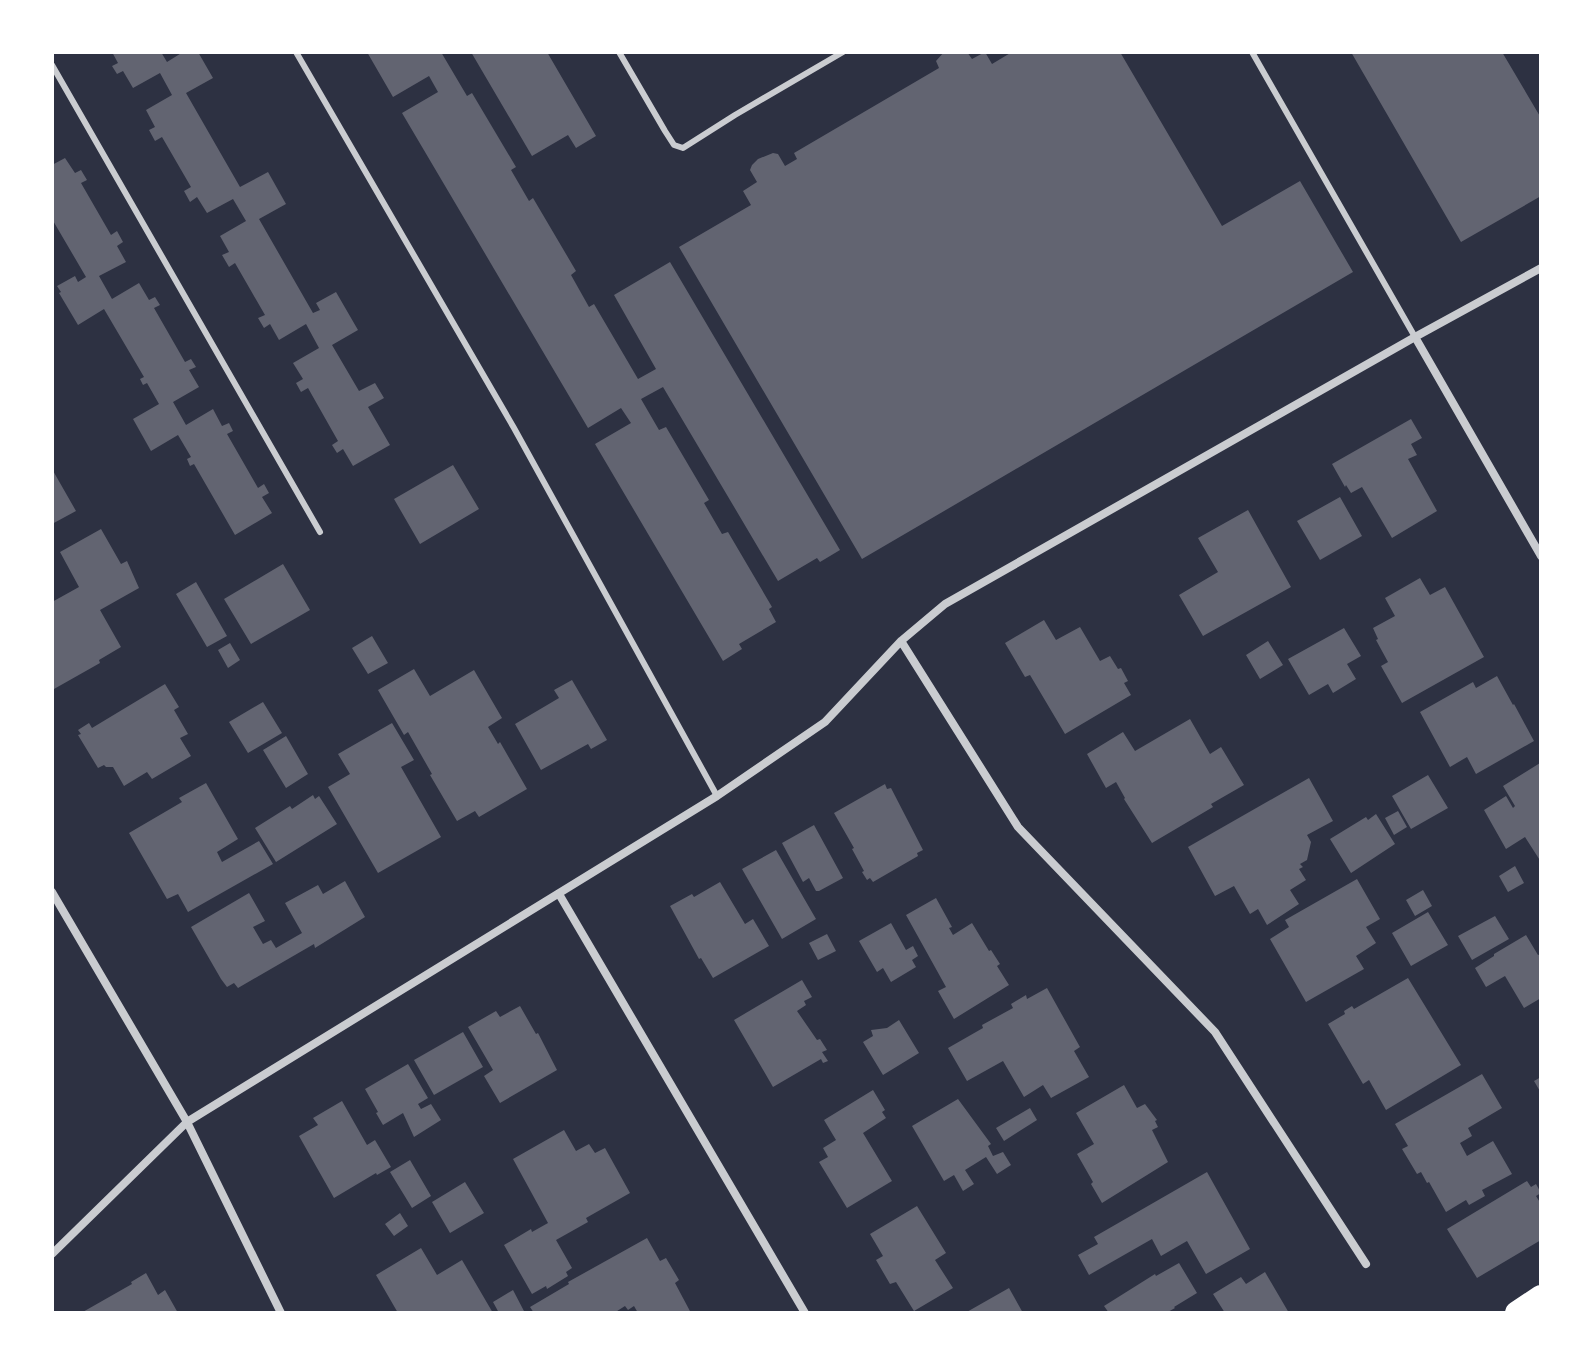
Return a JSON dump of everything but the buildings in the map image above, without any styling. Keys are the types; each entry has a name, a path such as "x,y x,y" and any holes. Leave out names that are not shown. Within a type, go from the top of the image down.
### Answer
{"highway":[{"path":"1517,1313 1541,1297"}],"street":[{"path":"52,1254 187,1122 717,796 825,722 901,641 945,604 1541,268"},
{"path":"1415,337 1541,556"},
{"path":"901,641 1018,827 1215,1032 1366,1264"},
{"path":"52,892 187,1122 281,1313"},
{"path":"559,894 805,1313"}],"lane":[{"path":"296,52 514,428 717,796"},
{"path":"619,52 674,145 683,148 843,52"},
{"path":"1252,52 1415,337"},
{"path":"52,65 320,532"}]}
